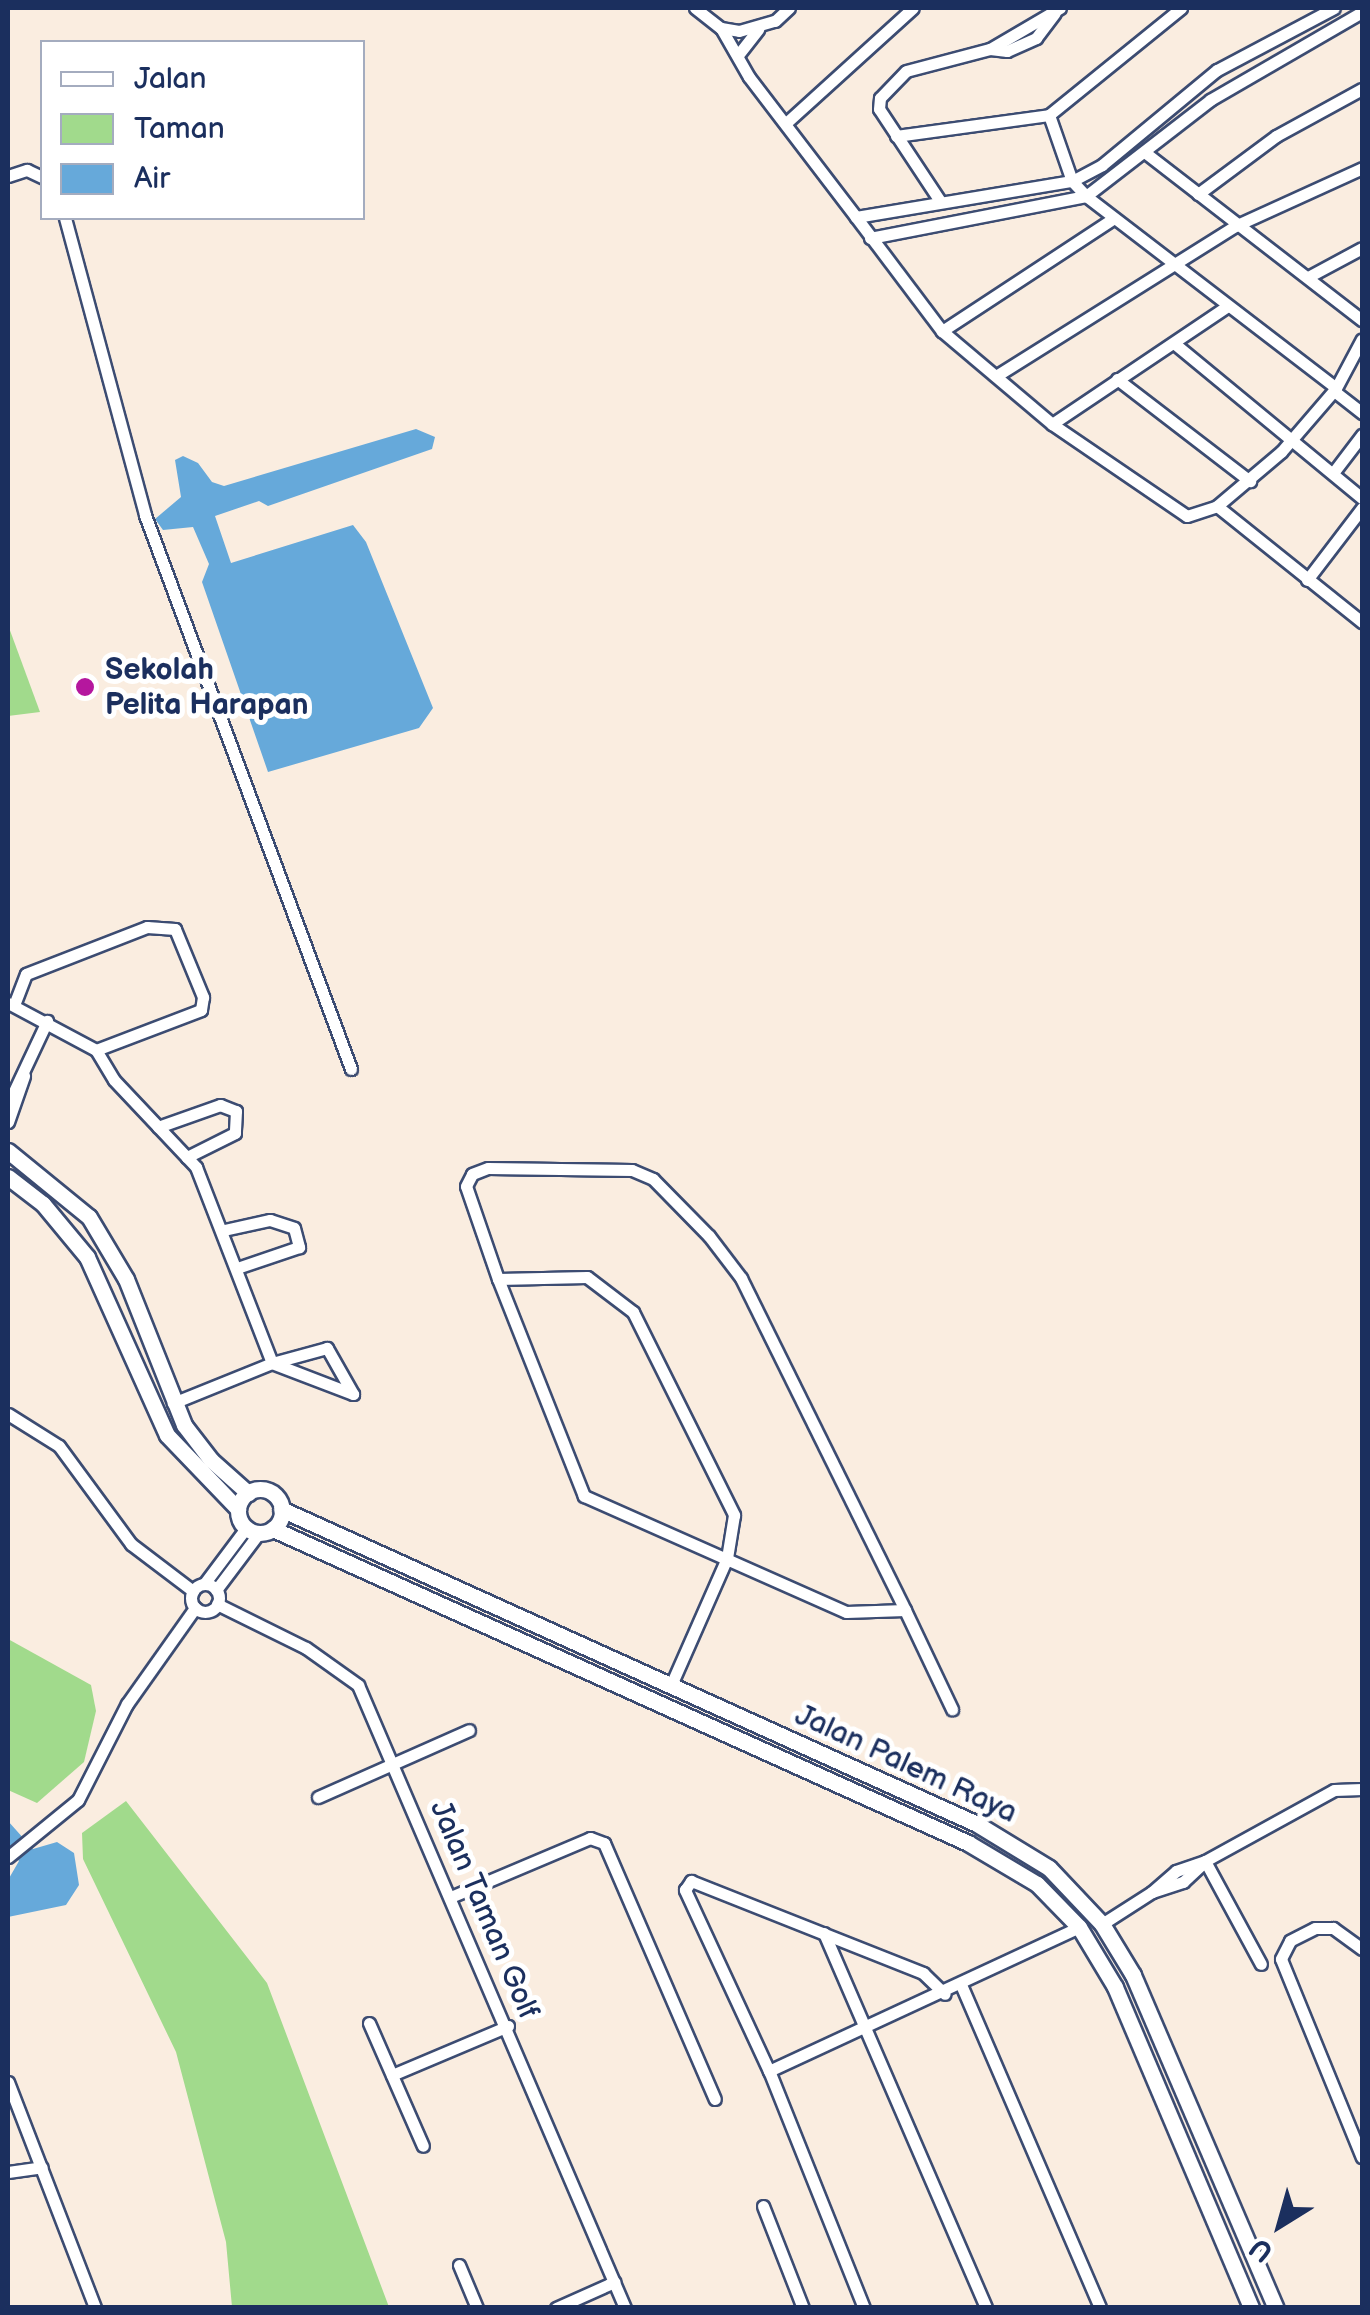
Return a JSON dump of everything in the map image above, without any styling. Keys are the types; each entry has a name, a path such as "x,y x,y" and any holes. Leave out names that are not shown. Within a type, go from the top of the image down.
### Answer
{"street":[{"path":"695,8 721,28 786,123 942,331 1052,424 1182,514 1216,506 1250,482 1335,390 1362,338"},
{"path":"738,55 758,29 789,8"},
{"path":"786,123 913,8"},
{"path":"940,201 878,103 892,81 906,71 990,50 1014,49 1036,38 1059,8"},
{"path":"896,136 1049,115 1181,8"},
{"path":"856,217 1072,182 1102,165 1217,70 1334,8"},
{"path":"870,238 1086,196 1147,154 1210,100 1362,12"},
{"path":"721,28 758,29"},
{"path":"1198,194 1276,136 1362,90"},
{"path":"1049,115 1072,182 1111,220 1174,264 1362,413"},
{"path":"1147,154 1235,226 1362,320"},
{"path":"996,376 1235,226 1362,168"},
{"path":"8,176 32,170 40,176"},
{"path":"66,220 124,443 172,591 350,1070"},
{"path":"942,331 1111,220"},
{"path":"1308,277 1362,248"},
{"path":"1052,424 1226,307"},
{"path":"1176,344 1362,498"},
{"path":"1117,379 1250,482"},
{"path":"1333,473 1362,435"},
{"path":"1216,506 1362,619"},
{"path":"1307,580 1362,508"},
{"path":"96,1050 202,1010 203,997 175,929 148,927 26,974 11,1004 96,1050 187,1157 207,1186 272,1363 348,1398 353,1394 327,1348 272,1363 173,1403"},
{"path":"8,1122 47,1021"},
{"path":"8,1104 24,1076"},
{"path":"158,1127 220,1105 236,1111 235,1132 187,1157"},
{"path":"8,1151 61,1189 108,1246 173,1403 210,1460 248,1492 238,1510"},
{"path":"905,1610 846,1612 584,1496 498,1279 466,1186 472,1174 615,1167 653,1179 742,1278 905,1610 952,1709"},
{"path":"8,1177 43,1204 87,1257 167,1436 212,1490 260,1530"},
{"path":"224,1230 270,1220 294,1228 298,1247 238,1268"},
{"path":"498,1279 587,1277 633,1312 734,1515 727,1558 670,1685"},
{"name":"Jalan Taman Golf","path":"8,1414 59,1446 131,1544 352,1678 453,1896 625,2308"},
{"name":"Jalan Palem Raya","path":"248,1492 269,1492 282,1509 1025,1850 1102,1924 1133,1975 1276,2308"},
{"path":"8,1856 78,1800 126,1704 195,1608 282,1509"},
{"name":"Jalan Palem Raya","path":"260,1530 968,1842 1037,1884 1080,1927 1116,1988 1251,2308"},
{"path":"195,1608 207,1612 208,1592"},
{"path":"318,1797 469,1730"},
{"path":"1102,1924 1152,1892 1183,1882 1205,1862 1334,1790 1362,1788"},
{"path":"453,1896 590,1838 604,1843 715,2099"},
{"path":"1205,1862 1261,1964"},
{"path":"864,2308 769,2071 684,1890 692,1881 923,1972 945,1994"},
{"path":"769,2071 962,1987 1080,1927"},
{"path":"1362,1949 1333,1928 1315,1928 1290,1941 1281,1959 1362,2157"},
{"path":"824,1933 986,2308"},
{"path":"962,1987 1100,2308"},
{"path":"369,2023 423,2146"},
{"path":"392,2076 508,2026"},
{"path":"8,2082 12,2111 42,2167 95,2308"},
{"path":"8,2172 42,2167"},
{"path":"763,2206 803,2308"},
{"path":"459,2265 477,2308"},
{"path":"556,2308 614,2282"}],"green space":[{"path":"8,625 40,712 8,716"},
{"path":"8,1639 91,1685 96,1711 84,1762 37,1803 8,1790"},
{"path":"126,1801 267,1983 389,2307 232,2307 226,2242 176,2052 83,1859 82,1833"}],"water":[{"path":"416,429 435,437 432,449 268,506 259,501 215,516 231,563 353,525 366,542 433,708 419,728 268,772 202,582 209,564 193,527 163,530 155,519 181,497 175,460 183,456 198,463 212,482 224,486"},
{"path":"8,1821 33,1849 57,1842 74,1853 79,1885 66,1905 8,1917 8,1880 19,1861 8,1848"}],"place":[{"name":"Sekolah Pelita Harapan","path":"85,687"}]}
